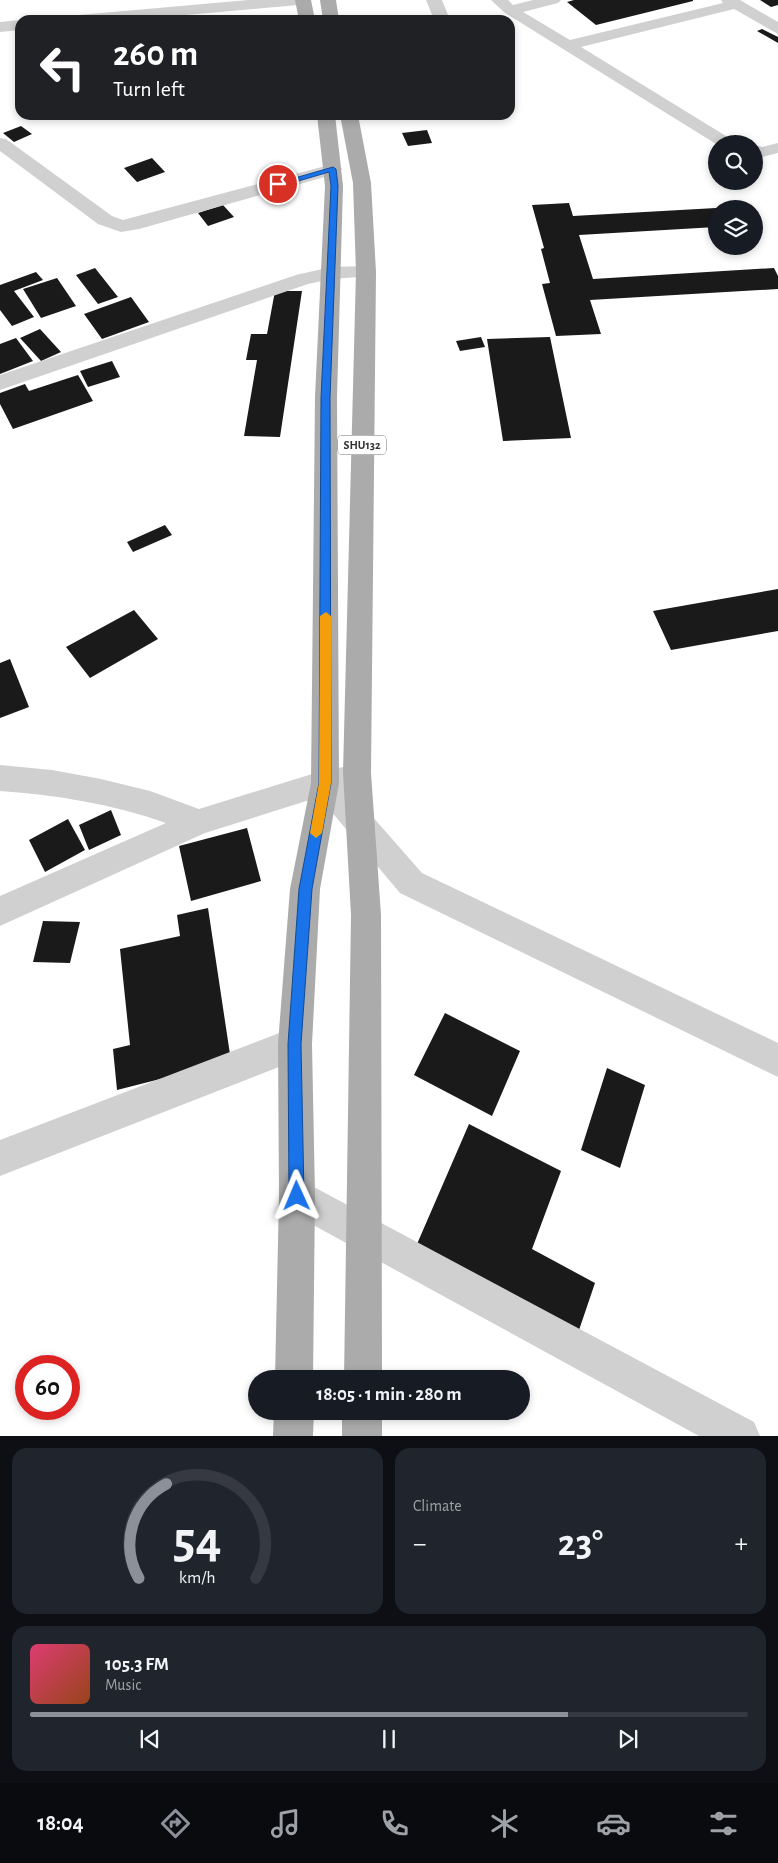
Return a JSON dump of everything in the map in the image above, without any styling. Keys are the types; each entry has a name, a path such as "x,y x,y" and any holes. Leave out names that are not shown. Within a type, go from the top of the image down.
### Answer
{"main road":[{"path":"303,0 306,15"},
{"path":"328,0 330,15"},
{"name":"SHU132","path":"294,1370 297,1196 294,1044 305,889 325,783 326,398 334,186 327,120"},
{"name":"SHU132","path":"350,120 362,183 366,272 357,775"},
{"path":"357,775 366,915 362,1370"},
{"path":"294,1420 294,1436"},
{"path":"362,1420 362,1436"}],"street":[{"path":"134,15 298,0"},
{"path":"434,0 440,15"},
{"path":"504,5 553,0"},
{"path":"568,45 733,2 778,29"},
{"path":"504,5 713,135"},
{"path":"0,27 15,26"},
{"path":"0,142 105,220 121,226 132,225 333,169"},
{"path":"763,152 778,148"},
{"path":"0,384 303,279 331,273 366,272"},
{"path":"0,910 199,822 357,775"},
{"path":"0,778 45,780 126,796 199,822"},
{"path":"325,783 411,882 778,1060"},
{"path":"0,1158 294,1044"},
{"path":"297,1196 740,1436"}],"building":[{"path":"574,0 693,1 596,25 567,2"},
{"path":"760,0 778,0 778,5 771,7"},
{"path":"762,29 778,37 778,43 757,31"},
{"path":"21,126 32,134 14,142 3,133"},
{"path":"427,130 432,143 408,146 402,133"},
{"path":"152,158 165,172 137,182 124,168"},
{"path":"569,203 573,216 708,208 708,227 579,235 593,279 774,268 778,276 778,289 590,300 601,334 556,336 542,284 550,283 541,249 544,248 532,205"},
{"path":"223,205 234,217 208,226 198,213"},
{"path":"95,268 118,297 98,304 76,275"},
{"path":"36,272 43,280 14,291 34,317 12,326 0,310 0,285"},
{"path":"57,278 76,306 41,318 23,289"},
{"path":"275,291 302,291 280,437 244,436 257,360 246,360 251,334 267,334"},
{"path":"131,297 149,322 102,339 84,314"},
{"path":"40,329 61,352 41,361 20,338"},
{"path":"481,337 485,347 460,351 456,341"},
{"path":"550,337 571,438 503,441 487,339"},
{"path":"16,338 33,361 0,374 0,344"},
{"path":"112,361 120,377 88,387 80,371"},
{"path":"78,375 93,401 13,429 0,404 0,393 25,384 29,391"},
{"path":"165,525 172,535 133,552 127,542"},
{"path":"778,589 778,631 671,650 653,611"},
{"path":"134,610 158,639 90,678 66,647"},
{"path":"10,659 29,707 0,718 0,663"},
{"path":"111,810 121,835 89,850 79,825"},
{"path":"68,819 85,850 45,872 29,840"},
{"path":"247,828 261,881 191,901 179,846"},
{"path":"208,908 231,1061 117,1090 113,1049 130,1045 120,949 180,936 177,915"},
{"path":"43,921 80,922 70,963 33,962"},
{"path":"445,1013 520,1051 492,1116 414,1075"},
{"path":"607,1068 645,1085 620,1168 581,1150"},
{"path":"469,1124 561,1171 532,1249 595,1283 578,1333 417,1244"}],"slow traffic":[{"path":"316,833 325,783 326,616"}],"route":[{"path":"278,184 333,169 334,186 326,398 325,783 305,889 294,1044 297,1196"}]}
